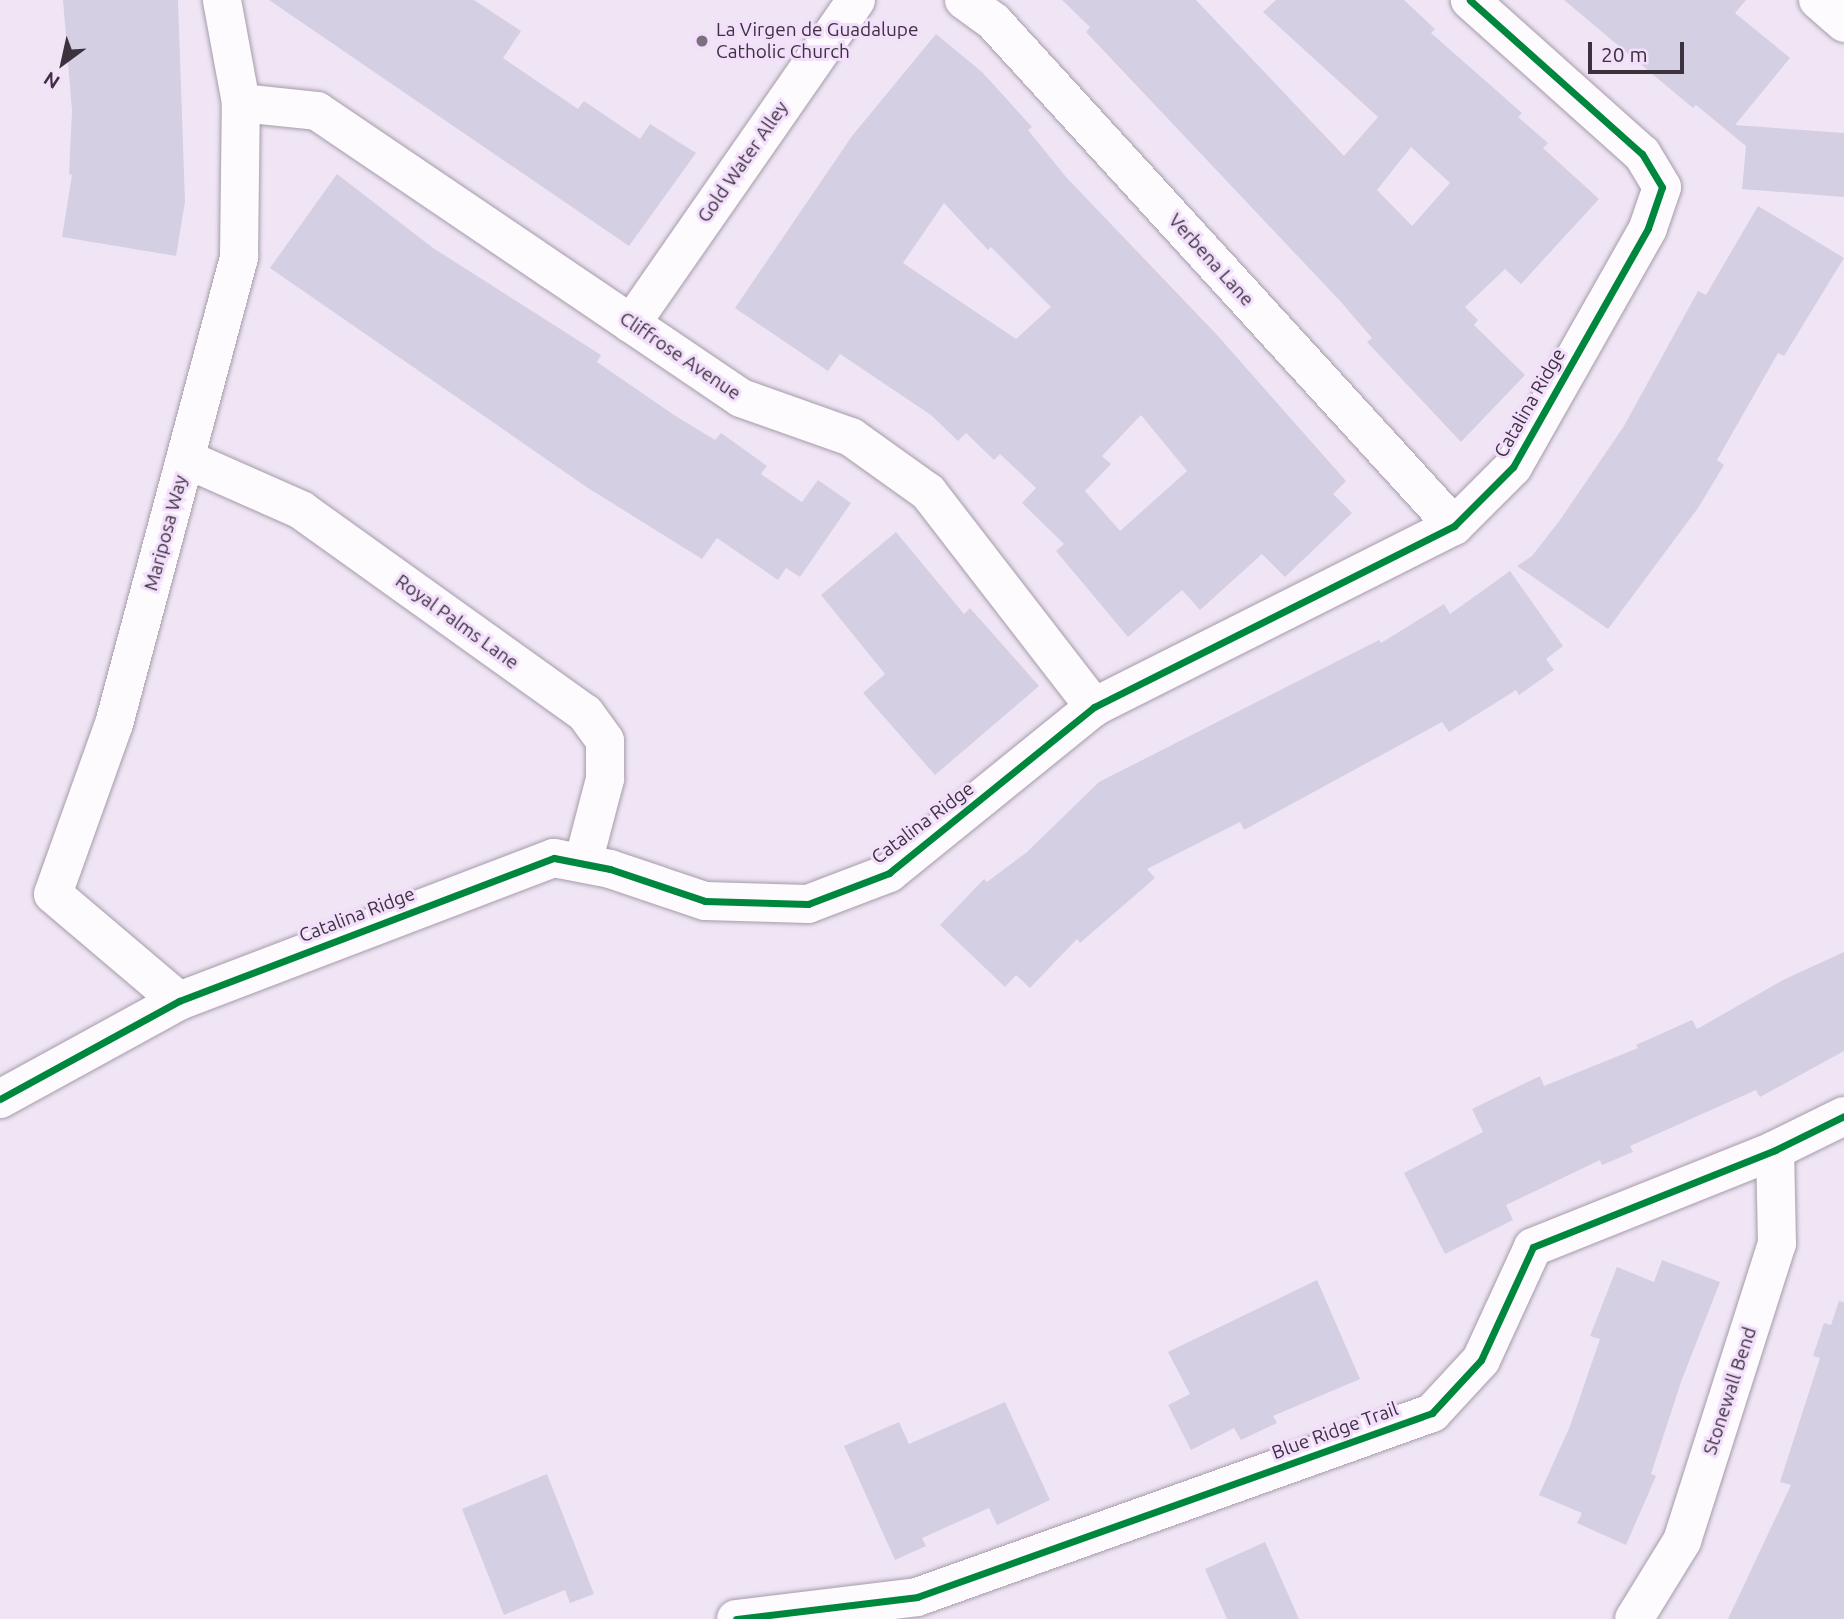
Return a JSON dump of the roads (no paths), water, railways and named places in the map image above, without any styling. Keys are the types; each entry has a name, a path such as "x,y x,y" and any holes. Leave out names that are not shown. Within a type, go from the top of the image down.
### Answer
{"street":[{"name":"Mariposa Way","path":"179,1001 53,894 114,724 239,256 241,103 222,0"},
{"name":"Gold Water Alley","path":"631,324 856,0"},
{"name":"Verbena Lane","path":"964,0 994,22 1454,526"},
{"name":"Catalina Ridge","path":"0,1099 179,1001 496,877 554,858 583,863 705,901 808,904 888,873 1094,707 1454,526 1513,467 1647,228 1662,187 1642,154 1470,0"},
{"path":"1818,0 1844,23"},
{"name":"Cliffrose Avenue","path":"241,103 317,111 741,398 851,437 928,492 1094,707"},
{"name":"Royal Palms Lane","path":"186,459 301,510 585,713 605,741 605,779 583,863"},
{"name":"Blue Ridge Trail","path":"736,1619 917,1597 1432,1413 1481,1360 1533,1247 1775,1150 1844,1116"},
{"name":"Stonewall Bend","path":"1634,1619 1682,1541 1777,1244 1775,1150"}],"place":[{"name":"La Virgen de Guadalupe Catholic Church","path":"702,41"}]}
